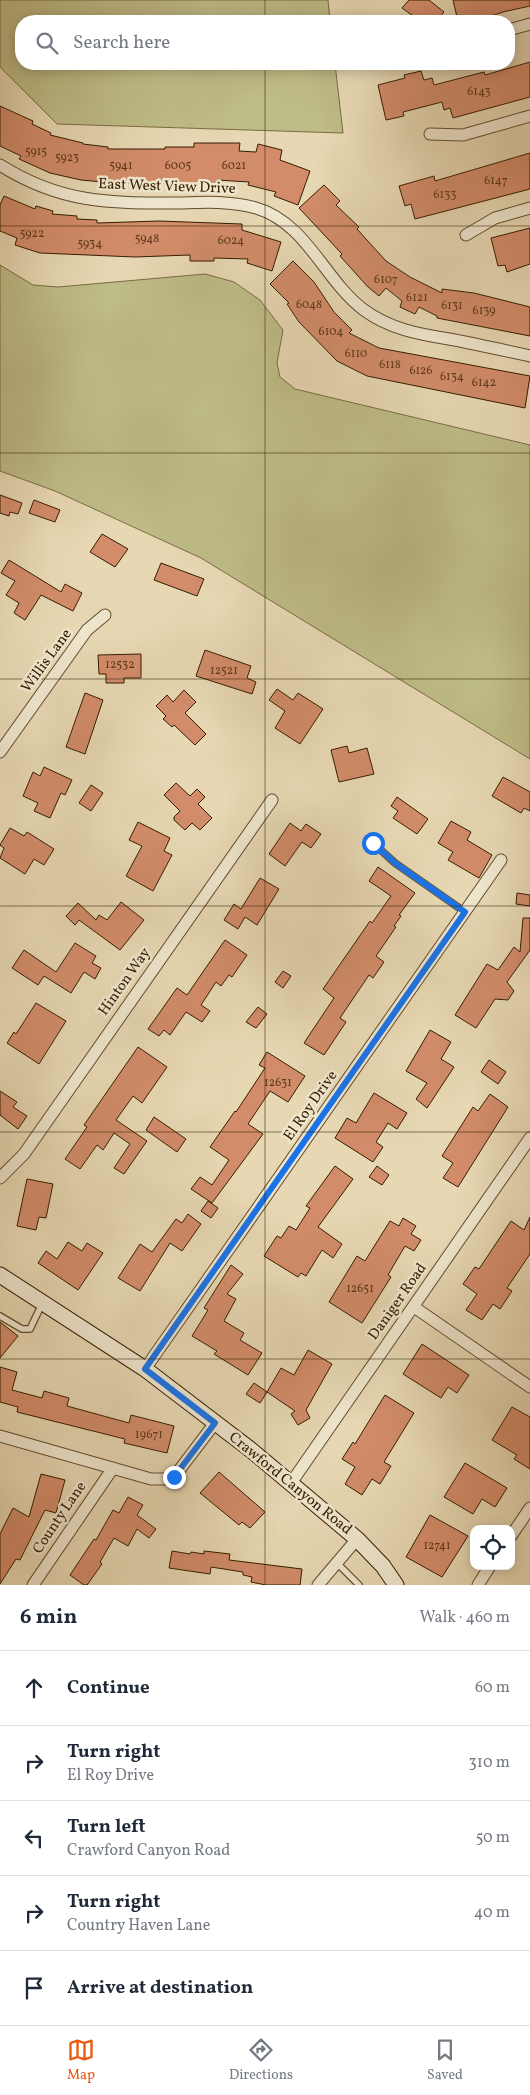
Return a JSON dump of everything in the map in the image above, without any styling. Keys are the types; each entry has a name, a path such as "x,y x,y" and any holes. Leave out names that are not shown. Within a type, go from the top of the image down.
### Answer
{"main road":[{"name":"Crawford Canyon Road","path":"2,1281 145,1369 215,1423 291,1483 357,1539 383,1566 396,1585"}],"street":[{"path":"515,28 530,24"},
{"path":"430,134 463,135 530,116"},
{"name":"East West View Drive","path":"0,165 21,178 48,190 81,199 116,203 238,203 259,209 282,221 302,238 363,309 378,319 413,334 530,356"},
{"path":"466,235 495,218 530,208"},
{"name":"Willis Lane","path":"0,752 87,630 105,615"},
{"name":"Hinton Way","path":"0,1178 24,1154 272,800"},
{"name":"El Roy Drive","path":"145,1369 501,860"},
{"name":"Daniger Road","path":"291,1483 530,1138"},
{"path":"414,1307 530,1387"},
{"path":"0,1436 151,1479 170,1479 174,1477 215,1423"},
{"name":"County Lane","path":"33,1585 113,1468"},
{"path":"515,1530 530,1508"},
{"path":"318,1585 357,1539"},
{"path":"478,1585 487,1570"}],"lane":[{"path":"373,843 395,863 465,912"},
{"path":"0,1316 22,1330 30,1329 42,1304"},
{"path":"336,1562 359,1585"}],"shaded area":[{"path":"0,0 328,0 329,15 15,15 15,70 336,70 343,133 57,124 0,67"},
{"path":"0,265 33,285 58,287 205,274 234,282 260,300 283,330 277,363 280,377 295,389 530,445 530,759 201,558 55,491 0,471"}],"building":[{"path":"409,0 429,0 444,12 442,15 412,15 402,8"},
{"path":"453,0 530,0 530,6 494,15 457,15"},
{"path":"530,62 530,97 453,118 450,108 444,110 442,102 403,112 404,116 386,120 378,85 405,78 404,75 421,71 424,80 432,78 434,85 484,72 485,75 502,70 515,70 515,66"},
{"path":"0,106 33,121 32,124 51,133 50,135 83,144 108,147 108,149 165,149 165,147 194,147 194,143 240,143 239,151 256,152 258,144 282,150 280,160 310,171 298,205 274,196 276,192 248,185 249,182 217,180 217,183 165,186 165,183 114,183 81,180 50,173 19,159 21,156 0,146"},
{"path":"530,153 530,189 415,219 411,204 405,206 399,186 434,176 435,181"},
{"path":"324,185 340,201 336,205 359,227 357,229 386,261 410,277 442,293 442,289 474,293 530,307 530,336 437,318 437,316 419,307 415,314 400,307 402,301 386,288 379,296 368,287 340,256 342,254 299,208"},
{"path":"4,196 35,209 36,206 53,211 52,214 77,216 77,219 97,220 97,223 159,221 242,224 242,230 281,242 272,271 247,263 248,259 214,258 214,261 190,261 190,255 135,257 40,253 15,245 17,238 0,231 0,205"},
{"path":"530,228 530,264 507,272 505,265 498,266 491,238"},
{"path":"293,261 314,282 334,312 352,330 349,333 379,348 530,376 525,408 367,376 337,361 299,322 287,304 289,303 270,284"},
{"path":"0,495 22,503 18,514 10,512 9,516 0,513"},
{"path":"34,500 60,510 55,522 29,513"},
{"path":"102,534 128,549 115,567 90,552"},
{"path":"9,560 61,592 65,584 82,593 73,611 41,595 25,620 14,613 19,603 6,595 15,581 1,573"},
{"path":"161,563 204,579 197,596 154,580"},
{"path":"205,650 251,666 247,678 256,682 252,694 196,676"},
{"path":"141,654 141,678 124,678 124,683 106,683 106,674 99,674 98,655"},
{"path":"277,689 293,700 298,693 323,709 300,744 275,728 285,711 269,700"},
{"path":"184,690 196,702 185,713 206,734 195,745 174,725 172,727 163,719 166,716 156,706 167,695 173,702"},
{"path":"85,693 103,700 85,754 66,747"},
{"path":"347,746 349,753 367,748 374,774 339,782 331,750"},
{"path":"44,767 72,780 65,795 61,793 50,818 34,811 38,803 23,796 33,772 40,776"},
{"path":"503,777 530,792 530,811 524,808 521,813 492,796"},
{"path":"176,783 190,796 197,789 205,797 198,804 212,818 200,830 192,823 185,830 174,820 174,817 180,811 164,795"},
{"path":"91,785 103,793 91,811 79,803"},
{"path":"397,797 428,819 417,834 393,818 398,811 391,806"},
{"path":"451,821 471,832 467,840 492,855 479,878 448,860 453,852 438,843"},
{"path":"138,822 170,838 164,851 172,855 153,891 126,876 142,846 129,840"},
{"path":"290,823 301,831 306,824 321,834 311,848 302,842 285,866 269,854"},
{"path":"10,828 24,836 27,832 54,849 44,865 34,859 25,874 0,858 4,848 0,845"},
{"path":"378,867 415,893 399,915 401,916 394,926 396,927 376,956 384,962 373,978 369,975 340,1018 346,1022 324,1055 304,1043 334,998 323,989 370,921 372,923 391,896 369,881"},
{"path":"260,878 279,889 257,925 245,917 238,929 224,920 234,904 241,909"},
{"path":"517,893 530,895 530,906 516,904"},
{"path":"121,902 144,920 120,950 79,920 75,925 66,916 78,903 96,920 99,915 107,920"},
{"path":"523,918 530,918 530,950 507,982 514,991 508,1000 495,999 476,1028 455,1015 487,964 498,970 514,947 520,952"},
{"path":"225,940 247,955 232,977 229,975 221,986 216,982 201,1005 210,1011 202,1022 186,1012 170,1035 164,1030 159,1036 148,1029 177,988 187,995"},
{"path":"75,943 96,956 92,963 101,968 95,979 84,972 71,993 44,976 38,985 12,968 24,950 56,972"},
{"path":"283,971 291,976 283,988 275,982"},
{"path":"36,1003 66,1021 39,1064 7,1043 14,1032 16,1034"},
{"path":"258,1007 267,1014 256,1028 246,1022"},
{"path":"430,1030 451,1042 441,1059 454,1067 427,1108 416,1099 427,1083 406,1071"},
{"path":"138,1047 167,1067 142,1103 133,1096 116,1120 147,1141 124,1174 114,1168 130,1144 114,1133 103,1150 97,1145 80,1169 65,1159 87,1127 84,1125"},
{"path":"267,1052 305,1076 288,1102 270,1091 248,1124 263,1134 212,1203 191,1189 200,1177 212,1185 229,1160 210,1147 265,1068 259,1065"},
{"path":"489,1060 506,1072 498,1084 481,1072"},
{"path":"0,1091 17,1102 13,1107 27,1116 18,1129 0,1115"},
{"path":"374,1093 407,1113 397,1129 388,1123 376,1142 383,1147 373,1162 335,1138 347,1118 356,1123"},
{"path":"490,1094 508,1107 458,1187 443,1178 453,1163 442,1156 473,1107 478,1111"},
{"path":"154,1117 186,1139 177,1152 146,1130"},
{"path":"335,1166 353,1179 318,1227 342,1244 333,1258 322,1250 306,1276 301,1273 298,1277 264,1256 277,1236 281,1238 289,1226 296,1230 310,1208 306,1206"},
{"path":"377,1166 389,1175 382,1185 369,1177"},
{"path":"27,1179 53,1184 46,1218 39,1217 36,1230 17,1226"},
{"path":"208,1201 218,1208 211,1218 201,1211"},
{"path":"188,1214 201,1224 182,1251 170,1243 140,1291 118,1278 140,1244 152,1252 176,1219 182,1223"},
{"path":"530,1217 530,1254 507,1288 512,1291 500,1309 493,1304 482,1320 466,1310 477,1294 463,1284 475,1267 479,1269 511,1221 524,1230"},
{"path":"403,1218 416,1226 411,1234 421,1240 414,1251 405,1246 388,1275 391,1277 362,1323 329,1302 357,1256 365,1261 390,1221 399,1226"},
{"path":"68,1242 82,1251 87,1243 103,1253 78,1290 38,1263 46,1251 57,1259"},
{"path":"231,1265 243,1274 227,1294 236,1299 224,1321 244,1333 240,1340 262,1353 248,1375 214,1354 217,1351 192,1336 208,1310 204,1308"},
{"path":"0,1322 18,1336 0,1358"},
{"path":"422,1344 469,1375 457,1393 448,1387 441,1398 403,1374"},
{"path":"308,1350 332,1364 306,1410 310,1418 298,1425 291,1414 295,1411 267,1392 281,1368 294,1375"},
{"path":"0,1367 17,1372 12,1390 42,1398 44,1391 69,1398 67,1406 129,1423 131,1415 174,1426 167,1453 124,1443 125,1439 17,1412 18,1407 0,1402"},
{"path":"254,1383 267,1392 260,1403 246,1394"},
{"path":"385,1395 414,1413 384,1462 391,1466 380,1484 372,1479 362,1495 345,1484 355,1467 342,1459 353,1442 355,1444"},
{"path":"512,1407 530,1417 530,1469 514,1459 517,1455 492,1440"},
{"path":"465,1463 507,1488 495,1507 482,1499 473,1514 444,1497"},
{"path":"219,1472 265,1512 250,1528 242,1522 239,1525 200,1493"},
{"path":"41,1474 65,1480 56,1513 45,1510 20,1560 16,1559 0,1584 0,1534 13,1508 29,1517"},
{"path":"128,1497 143,1505 137,1515 156,1529 149,1538 137,1529 128,1546 114,1538 100,1562 102,1564 87,1585 84,1585 70,1575 94,1539 96,1540 113,1510 119,1513"},
{"path":"430,1515 468,1536 442,1577 406,1557"},
{"path":"172,1551 190,1554 191,1552 204,1554 204,1551 230,1554 229,1560 302,1569 300,1585 266,1585 251,1582 252,1577 243,1575 243,1572 211,1567 210,1574 169,1568"}],"route":[{"path":"174,1477 215,1423 145,1369 465,912 395,863 373,843"}]}
